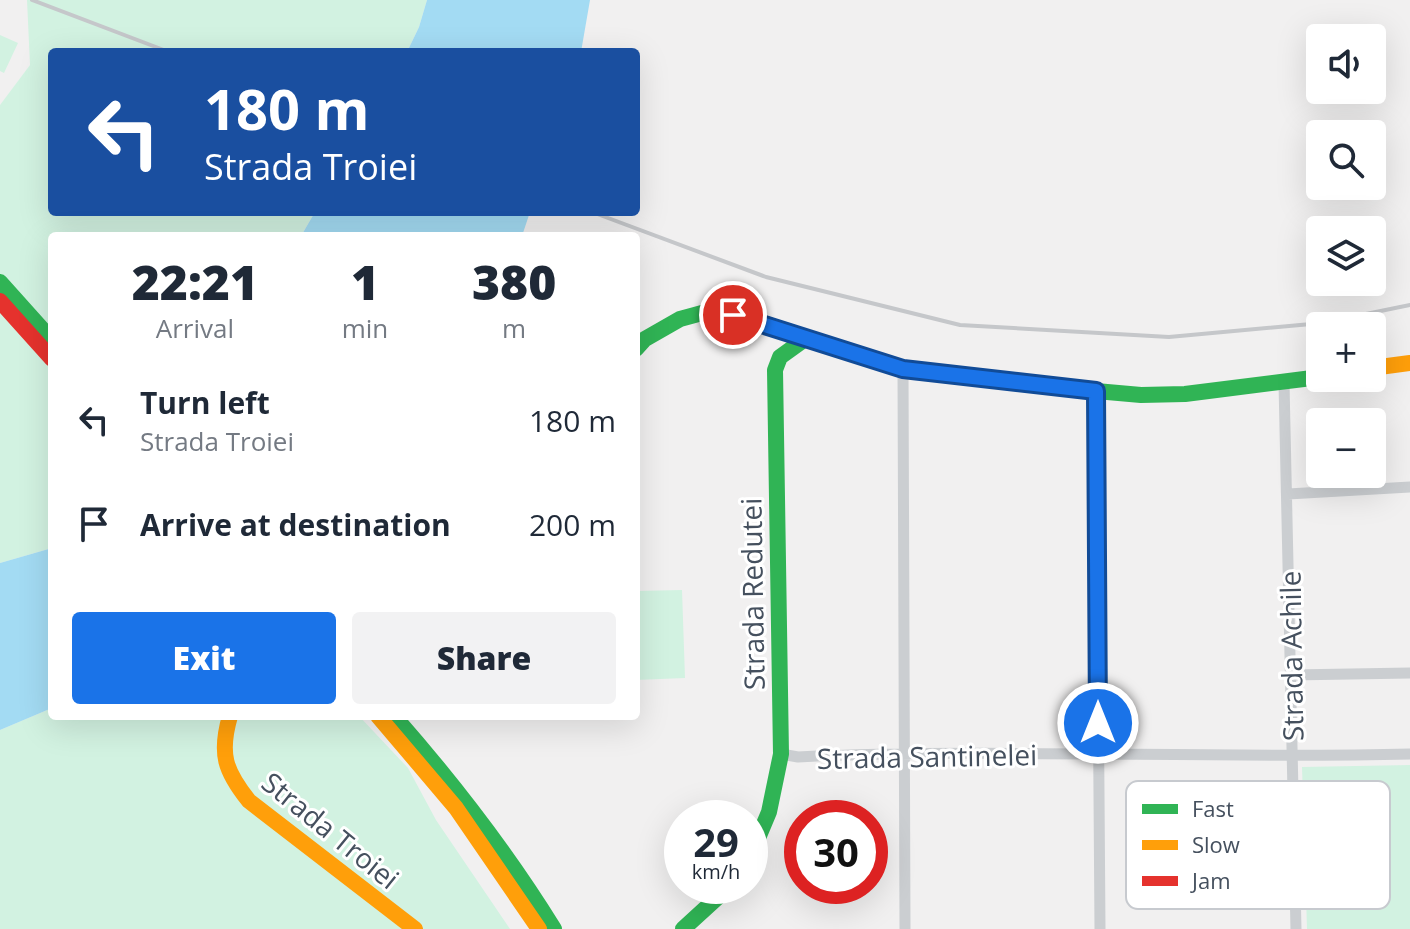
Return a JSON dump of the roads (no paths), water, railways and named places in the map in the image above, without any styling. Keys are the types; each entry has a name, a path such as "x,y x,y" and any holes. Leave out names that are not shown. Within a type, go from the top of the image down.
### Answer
{"main road":[{"path":"0,282 48,336"},
{"path":"0,301 48,355"},
{"path":"640,345 660,329 702,313 748,318 903,369 1096,391 1141,395 1185,394 1306,379"},
{"name":"Strada Redutei","path":"768,814 781,754 773,401 775,370 780,357 805,339"},
{"path":"1386,366 1410,363"},
{"name":"Strada Troiei","path":"229,720 222,748 235,784 249,801 415,929"},
{"path":"381,720 456,808 539,929"},
{"path":"398,720 428,753 499,844 530,887 554,929"},
{"path":"683,929 710,904"}],"street":[{"path":"903,369 905,929"},
{"name":"Strada Achile","path":"1284,383 1293,781"},
{"path":"1096,391 1100,929"},
{"path":"1288,494 1410,487"},
{"path":"1291,675 1410,673"},
{"name":"Strada Santinelei","path":"781,754 798,757 903,753 1293,757 1410,754"},
{"name":"Strada Achile","path":"1296,909 1296,929"}],"water":[{"path":"427,0 590,0 582,48 409,48"},
{"path":"313,216 529,216 523,232 303,232"},
{"path":"48,549 48,710 0,730 0,563"}],"railway":[{"path":"32,0 158,48"},
{"path":"603,216 766,277 960,325 1169,337 1322,323 1410,305"}]}
